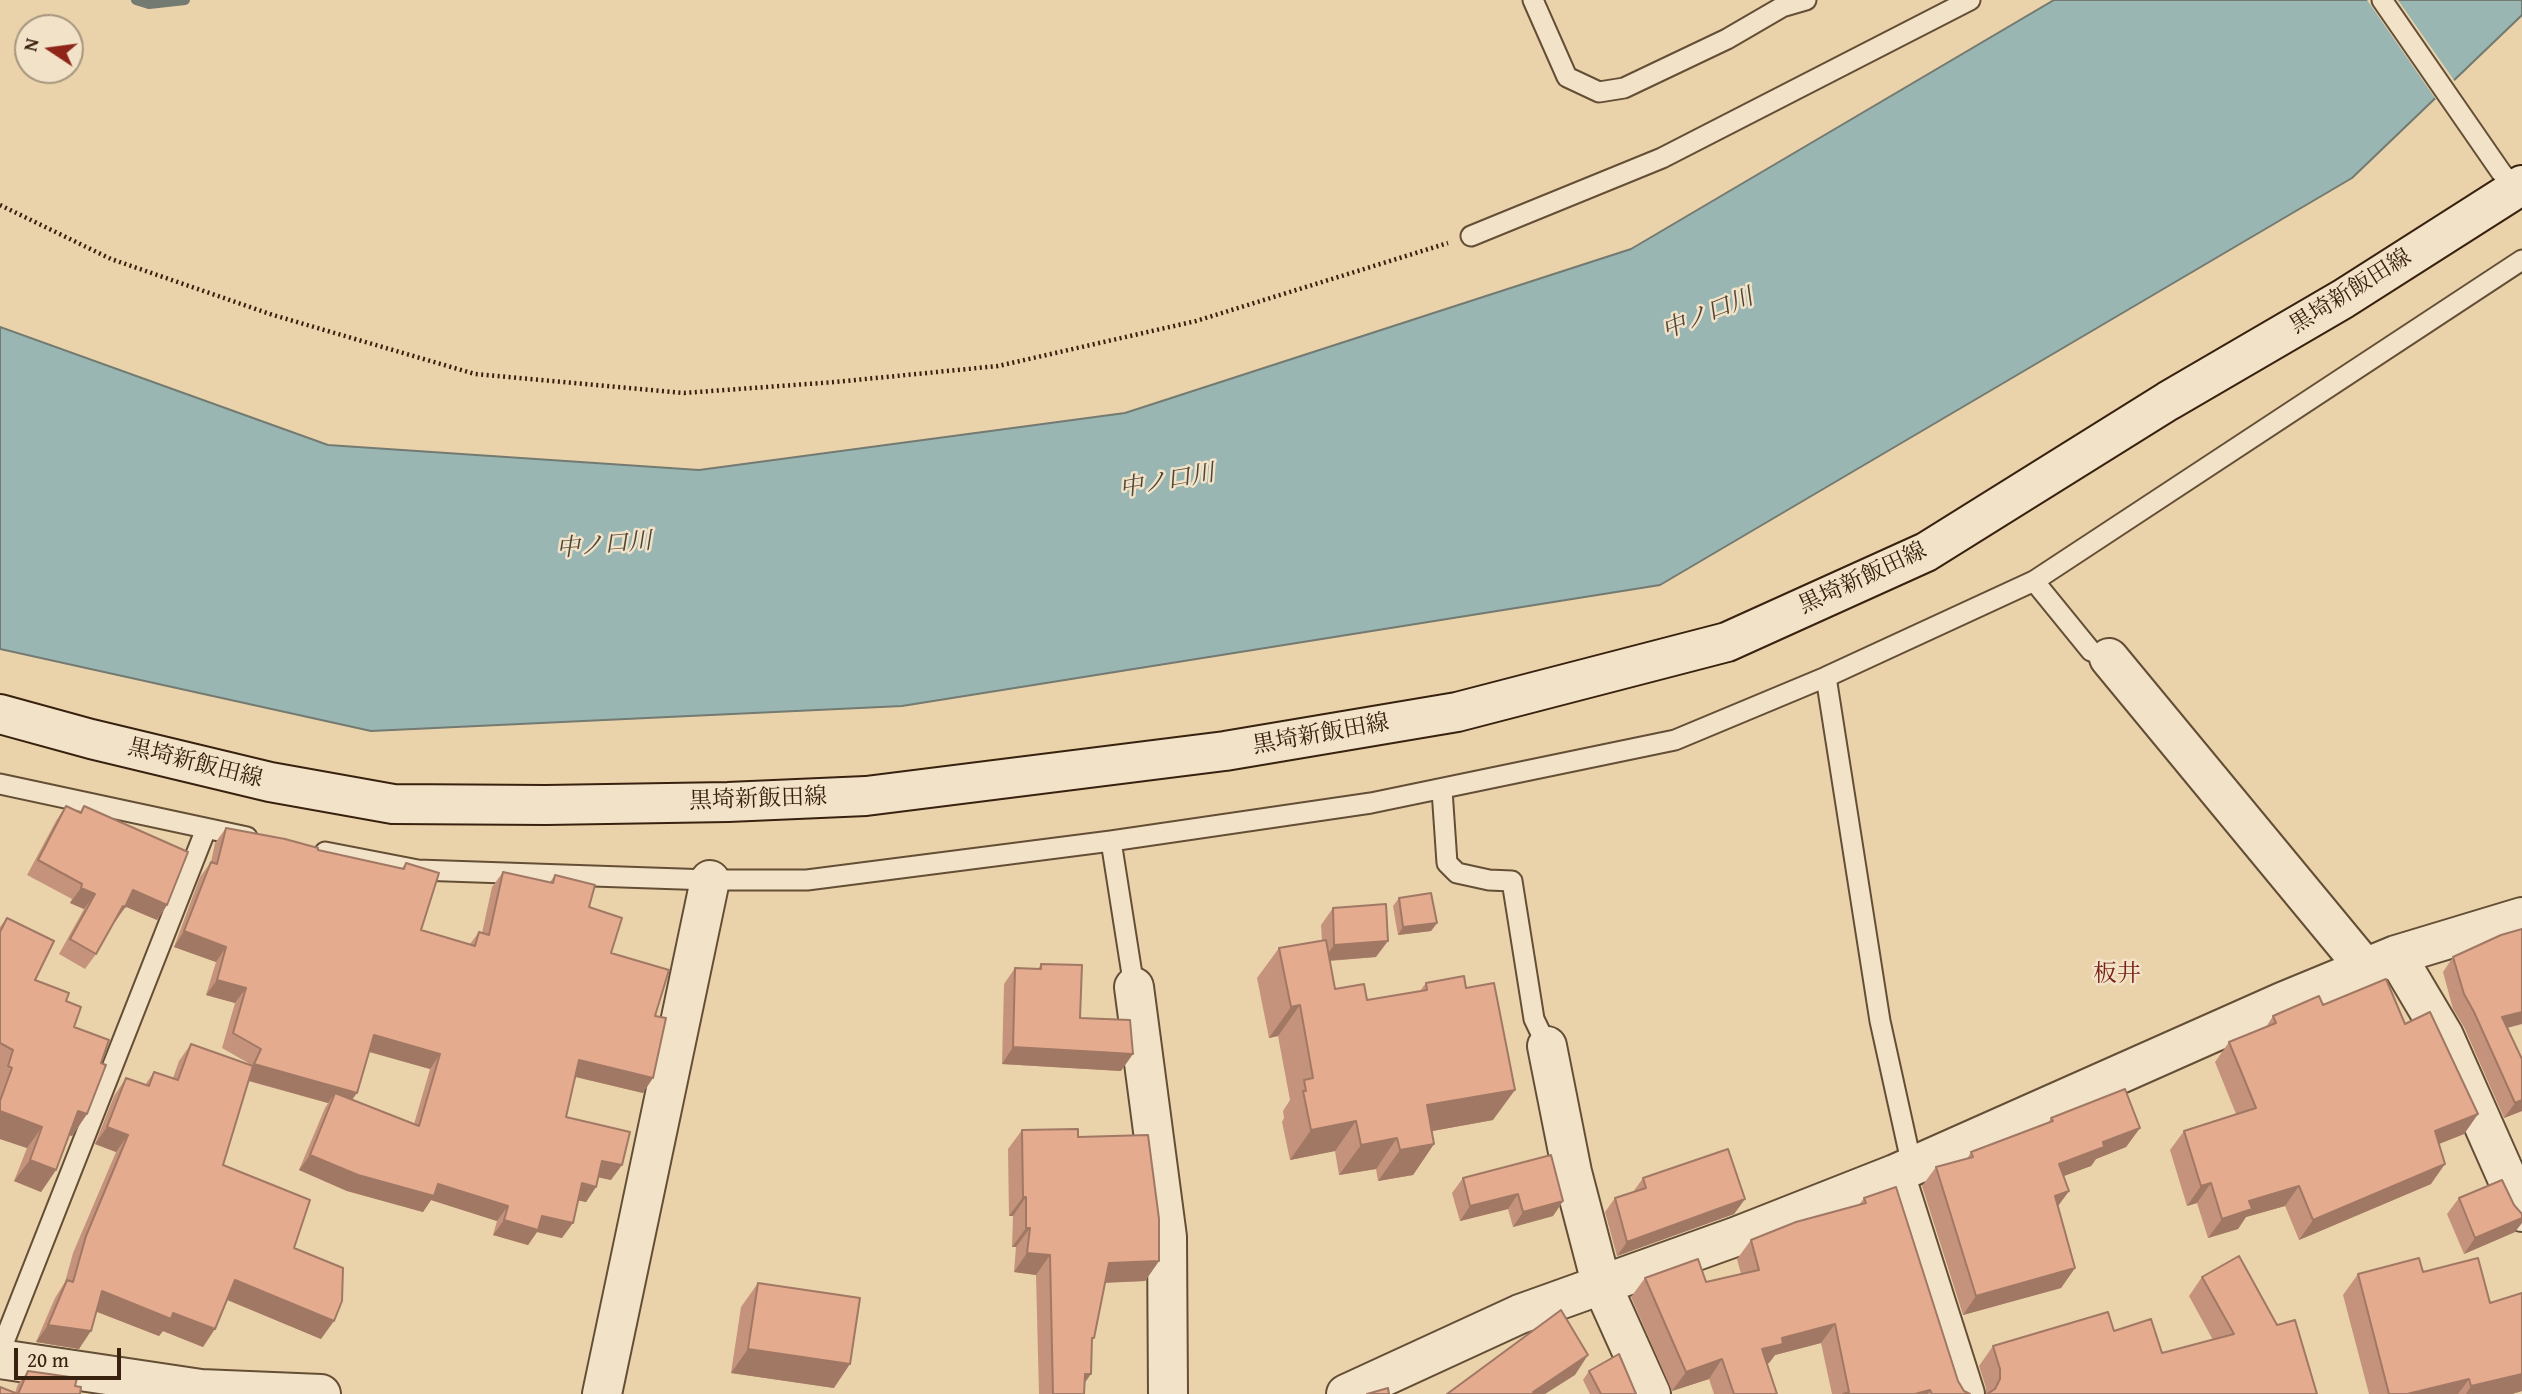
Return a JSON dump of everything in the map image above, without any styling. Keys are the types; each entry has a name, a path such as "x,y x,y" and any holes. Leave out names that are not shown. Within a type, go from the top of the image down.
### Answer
{"street":[{"name":"黒埼新飯田線","path":"0,714 91,739 271,782 393,804 546,805 728,802 866,796 1225,751 1457,712 1727,642 1926,552 2168,401 2343,299 2513,182"},
{"path":"2109,658 2444,1036 2522,1212"},
{"path":"602,1394 710,880"},
{"path":"1346,1394 1520,1314 1735,1237 1903,1170 2282,1002 2381,962 2522,917"},
{"path":"1134,987 1167,1237 1168,1394"},
{"path":"1547,1046 1572,1172 1601,1283 1651,1394"},
{"path":"1903,1170 1965,1394"},
{"path":"0,1359 201,1389 321,1394"}],"lane":[{"path":"1533,0 1567,77 1599,92 1624,88 1727,39 1782,7 1805,0"},
{"path":"1471,236 1662,158 1970,0"},
{"path":"2382,0 2513,182"},
{"path":"312,850 418,870 710,880 807,880 1111,841 1357,805 1442,790 1675,740 1826,677 2034,581 2522,261"},
{"path":"2034,581 2091,651 2109,658"},
{"path":"1826,677 1903,1170"},
{"path":"0,784 259,839"},
{"path":"1442,790 1447,863 1457,873 1489,880 1512,881 1534,1019 1547,1046"},
{"path":"0,1352 206,829"},
{"path":"1111,841 1134,987"}],"path":[{"path":"0,205 111,259 273,315 475,374 684,393 835,383 998,366 1196,321 1471,236"}],"water":[{"name":"中ノ口川","path":"2054,0 2522,0 2522,15 2352,178 1660,585 902,706 371,731 0,649 0,327 328,445 699,470 1125,413 1631,249"}],"pier":[{"path":"2367,0 2398,0 2456,83 2437,101"}],"building":[{"path":"66,806 81,813 84,806 188,852 167,905 133,890 96,954 70,939 95,894 38,860"},
{"path":"226,828 285,839 318,850 404,869 406,863 439,873 421,930 475,946 479,932 489,935 503,872 553,883 555,875 595,885 589,907 622,918 611,953 669,970 655,1016 666,1018 653,1078 579,1060 566,1117 630,1132 622,1165 602,1161 596,1187 582,1183 573,1223 542,1216 538,1230 504,1220 508,1206 438,1184 434,1196 358,1175 310,1155 335,1093 419,1126 440,1054 374,1035 357,1093 254,1064 261,1049 233,1033 246,988 217,980 226,947 184,931 211,862 217,864"},
{"path":"1431,893 1437,923 1403,927 1399,898"},
{"path":"1386,904 1388,941 1334,945 1333,908"},
{"path":"7,918 54,941 35,980 69,993 66,1001 81,1007 74,1027 109,1040 101,1063 106,1065 87,1114 78,1111 56,1170 30,1160 42,1127 0,1111 0,1101 12,1068 8,1066 13,1050 0,1043 0,932"},
{"path":"2522,929 2522,1012 2502,1017 2522,1059 2522,1100 2515,1103 2464,994 2453,957 2501,935"},
{"path":"1326,940 1335,989 1364,984 1367,1000 1427,990 1426,983 1464,976 1466,988 1494,983 1515,1090 1427,1105 1434,1144 1400,1150 1397,1138 1361,1145 1356,1121 1311,1130 1303,1091 1306,1091 1304,1080 1313,1078 1300,1005 1291,1007 1279,948"},
{"path":"1041,964 1082,965 1080,1018 1130,1020 1133,1054 1013,1047 1015,968 1041,969"},
{"path":"2386,979 2405,1024 2430,1012 2478,1114 2435,1131 2445,1164 2313,1220 2299,1186 2249,1201 2252,1209 2222,1219 2211,1183 2201,1186 2184,1131 2256,1108 2229,1042 2276,1023 2273,1016 2319,996 2323,1005"},
{"path":"191,1044 253,1066 223,1165 310,1200 294,1248 343,1268 342,1301 334,1321 235,1280 215,1329 173,1313 171,1319 102,1291 91,1331 48,1325 67,1280 73,1282 86,1236 128,1135 107,1127 126,1078 149,1086 154,1072 178,1080"},
{"path":"2125,1089 2140,1128 2103,1142 2104,1147 2059,1164 2069,1191 2055,1196 2075,1268 1976,1296 1936,1167 1973,1157 1971,1152 2053,1121 2051,1118"},
{"path":"1078,1129 1078,1137 1148,1135 1159,1219 1159,1261 1109,1263 1092,1338 1091,1374 1085,1374 1084,1394 1053,1394 1050,1255 1027,1253 1030,1228 1026,1228 1026,1197 1023,1197 1022,1130"},
{"path":"1728,1149 1745,1199 1627,1242 1615,1198 1646,1188 1643,1178"},
{"path":"1551,1155 1563,1201 1523,1212 1518,1194 1470,1206 1463,1178"},
{"path":"2502,1180 2522,1218 2475,1238 2459,1198"},
{"path":"1896,1187 1958,1381 1964,1391 1970,1394 1932,1394 1930,1390 1915,1394 1843,1394 1849,1392 1835,1324 1782,1338 1783,1344 1762,1349 1777,1394 1734,1394 1722,1359 1686,1372 1645,1278 1698,1259 1706,1282 1759,1270 1751,1240 1796,1222 1866,1203 1864,1198"},
{"path":"2239,1256 2277,1325 2295,1320 2317,1394 1987,1394 1995,1389 2000,1379 1993,1346 2108,1312 2114,1331 2151,1319 2162,1353 2234,1334 2202,1277"},
{"path":"2419,1258 2423,1272 2478,1258 2490,1303 2522,1293 2522,1374 2471,1386 2469,1379 2407,1394 2389,1394 2358,1274"},
{"path":"758,1283 860,1298 850,1364 748,1349"},
{"path":"1561,1310 1588,1355 1533,1392 1536,1394 1447,1394"},
{"path":"1619,1354 1636,1394 1601,1394 1589,1371"},
{"path":"28,1371 77,1378 75,1386 81,1387 80,1394 18,1394"},
{"path":"0,1387 18,1394 0,1394"},
{"path":"1388,1388 1389,1394 1367,1394"}],"waterway":[{"path":"136,0 149,4 185,0"}],"district":[{"name":"板井","path":"2117,975"}]}
